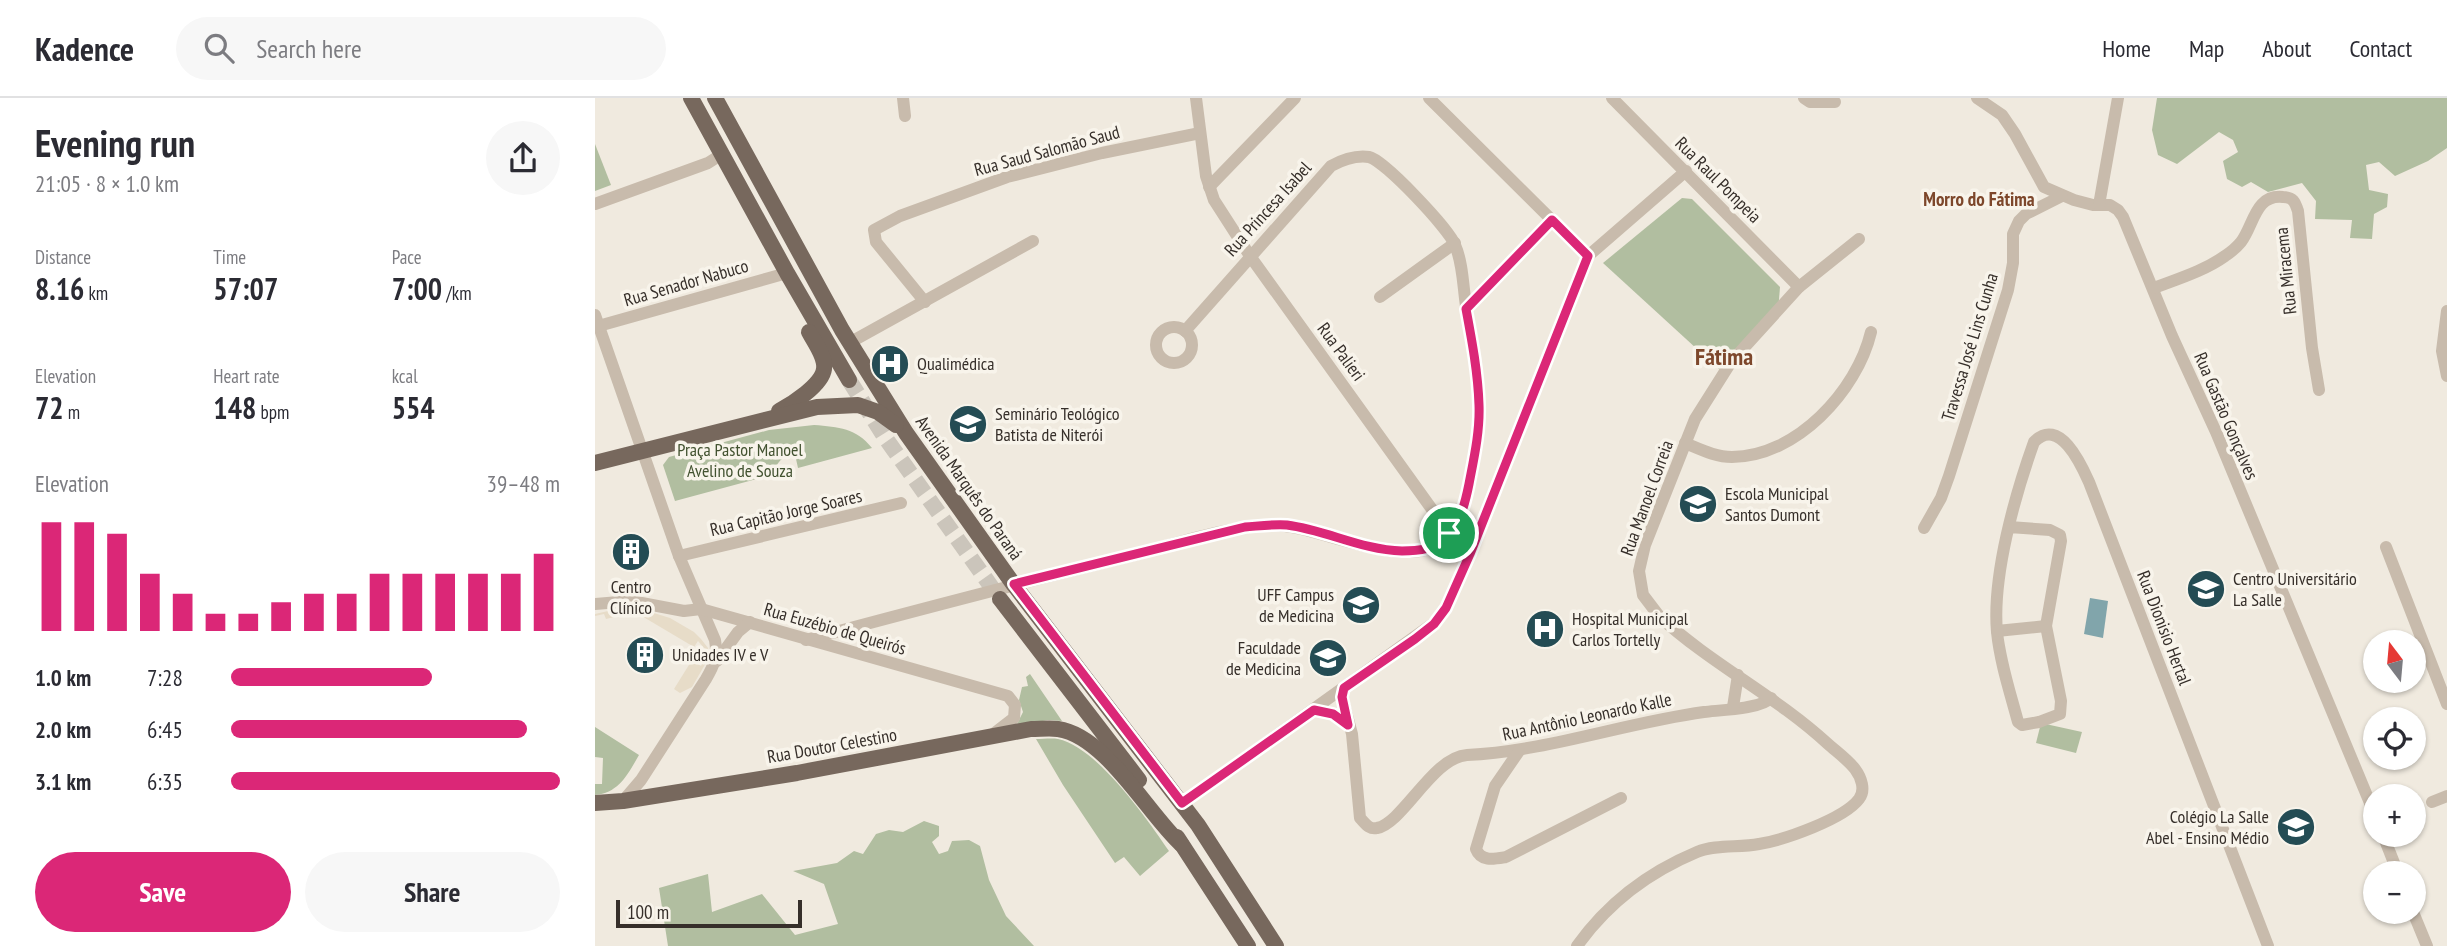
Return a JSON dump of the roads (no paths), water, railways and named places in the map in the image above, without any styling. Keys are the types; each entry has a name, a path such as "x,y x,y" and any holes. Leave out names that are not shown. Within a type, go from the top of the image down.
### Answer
{"main road":[{"path":"691,98 849,380"},
{"name":"Avenida Marquês do Paraná","path":"715,98 849,343 906,433 1014,584 1182,803 1276,946"},
{"path":"722,154 740,145"},
{"path":"764,418 807,392 819,380 824,369 822,358 796,309 791,280"},
{"path":"595,463 764,418 817,407 858,405 878,412 906,433"},
{"path":"1000,599 1141,783 1248,946"},
{"name":"Rua Doutor Celestino","path":"595,803 623,801 797,773 1031,729 1057,729 1075,735 1102,754 1181,844"}],"street":[{"path":"903,98 905,116"},
{"name":"Rua Palieri","path":"1196,98 1209,187 1214,200 1250,256 1449,533"},
{"path":"1209,187 1295,98"},
{"path":"1429,98 1588,256"},
{"name":"Rua Raul Pompeia","path":"1612,98 1799,287"},
{"path":"1804,98 1810,102 1835,102"},
{"name":"Rua Gastão Gonçalves","path":"1977,98 2002,115 2044,187 2062,196 2110,205 2123,217 2172,336 2216,432 2363,786"},
{"path":"2099,205 2118,98"},
{"name":"Rua Saud Salomão Saud","path":"925,302 876,242 874,230 877,227 1007,177 1102,153 1200,133"},
{"path":"595,204 708,163 722,154"},
{"name":"Rua Princesa Isabel","path":"1185,331 1331,166 1355,157 1367,157 1384,166 1445,228 1455,243 1478,386 1479,408 1477,443 1466,497 1460,516 1449,533"},
{"path":"1182,803 1434,624 1446,608 1470,554 1588,256 1686,172"},
{"name":"Travessa José Lins Cunha","path":"1924,528 1941,498 1949,476 2008,290 2016,228 2026,214 2062,196"},
{"name":"Rua Miracema","path":"2154,288 2213,264 2243,239 2261,204 2273,198 2290,198 2295,202 2298,211 2319,390"},
{"path":"1466,309 1552,220"},
{"name":"Rua Manoel Correia","path":"1577,946 1619,898 1685,858 1711,848 1757,845 1782,838 1830,819 1861,797 1863,788 1854,769 1795,715 1659,616 1643,595 1639,571 1645,545 1695,419 1725,371 1799,287 1859,239"},
{"path":"849,343 1033,241"},
{"path":"1380,298 1455,243"},
{"name":"Rua Senador Nabuco","path":"596,323 791,280"},
{"path":"2447,311 2442,351 2447,376"},
{"path":"596,323 678,556 715,640 716,662"},
{"path":"1685,443 1706,452 1733,457 1786,444 1812,426 1845,387 1867,347 1871,332"},
{"name":"Rua Dionisio Hertal","path":"2008,527 2050,530 2060,536 2061,541 2046,626 2061,701 2060,714 2022,725 2018,722 2000,652 1997,602 2008,527 2034,442 2039,437 2050,435 2063,440 2078,458 2089,482 2268,946"},
{"name":"Rua Capitão Jorge Soares","path":"678,556 901,503"},
{"path":"806,640 1014,584 1245,527 1287,525 1362,546 1402,551 1419,551 1435,546 1445,540 1449,533"},
{"path":"2386,547 2447,704"},
{"name":"Rua Euzébio de Queirós","path":"595,604 631,601 684,611 701,609 1008,696 1015,705 1014,718 989,737"},
{"path":"623,801 641,780 716,662 738,632 750,622"},
{"path":"1997,631 2046,626"},
{"path":"848,652 845,637 849,628"},
{"path":"1733,707 1738,676"},
{"path":"1344,688 1342,697 1348,725"},
{"name":"Rua Antônio Leonardo Kalle","path":"1348,725 1354,752 1360,818 1369,827 1377,829 1400,811 1431,777 1462,755 1519,751 1673,716 1757,706 1771,698"},
{"path":"1314,710 1333,714 1348,725"},
{"path":"1519,751 1495,786 1476,849 1478,855 1483,858 1506,857 1621,798"},
{"path":"2432,802 2447,796"},
{"path":"2418,924 2427,946"}],"water":[{"path":"2090,598 2108,601 2103,638 2084,634"}],"tunnel":[{"path":"849,380 884,436 1000,599"}],"place":[{"name":"Qualimédica","path":"890,364"},
{"name":"Seminário Teológico Batista de Niterói","path":"968,424"},
{"name":"Escola Municipal Santos Dumont","path":"1698,504"},
{"name":"Centro Clínico","path":"631,552"},
{"name":"Centro Universitário La Salle","path":"2206,589"},
{"name":"UFF Campus de Medicina","path":"1361,605"},
{"name":"Hospital Municipal Carlos Tortelly","path":"1545,629"},
{"name":"Unidades IV e V","path":"645,655"},
{"name":"Faculdade de Medicina","path":"1328,658"},
{"name":"Colégio La Salle Abel - Ensino Médio","path":"2296,827"}],"district":[{"name":"Morro do Fátima","path":"1979,199"},
{"name":"Fátima","path":"1724,357"}],"park label":[{"name":"Praça Pastor Manoel Avelino de Souza","path":"740,460"}]}
